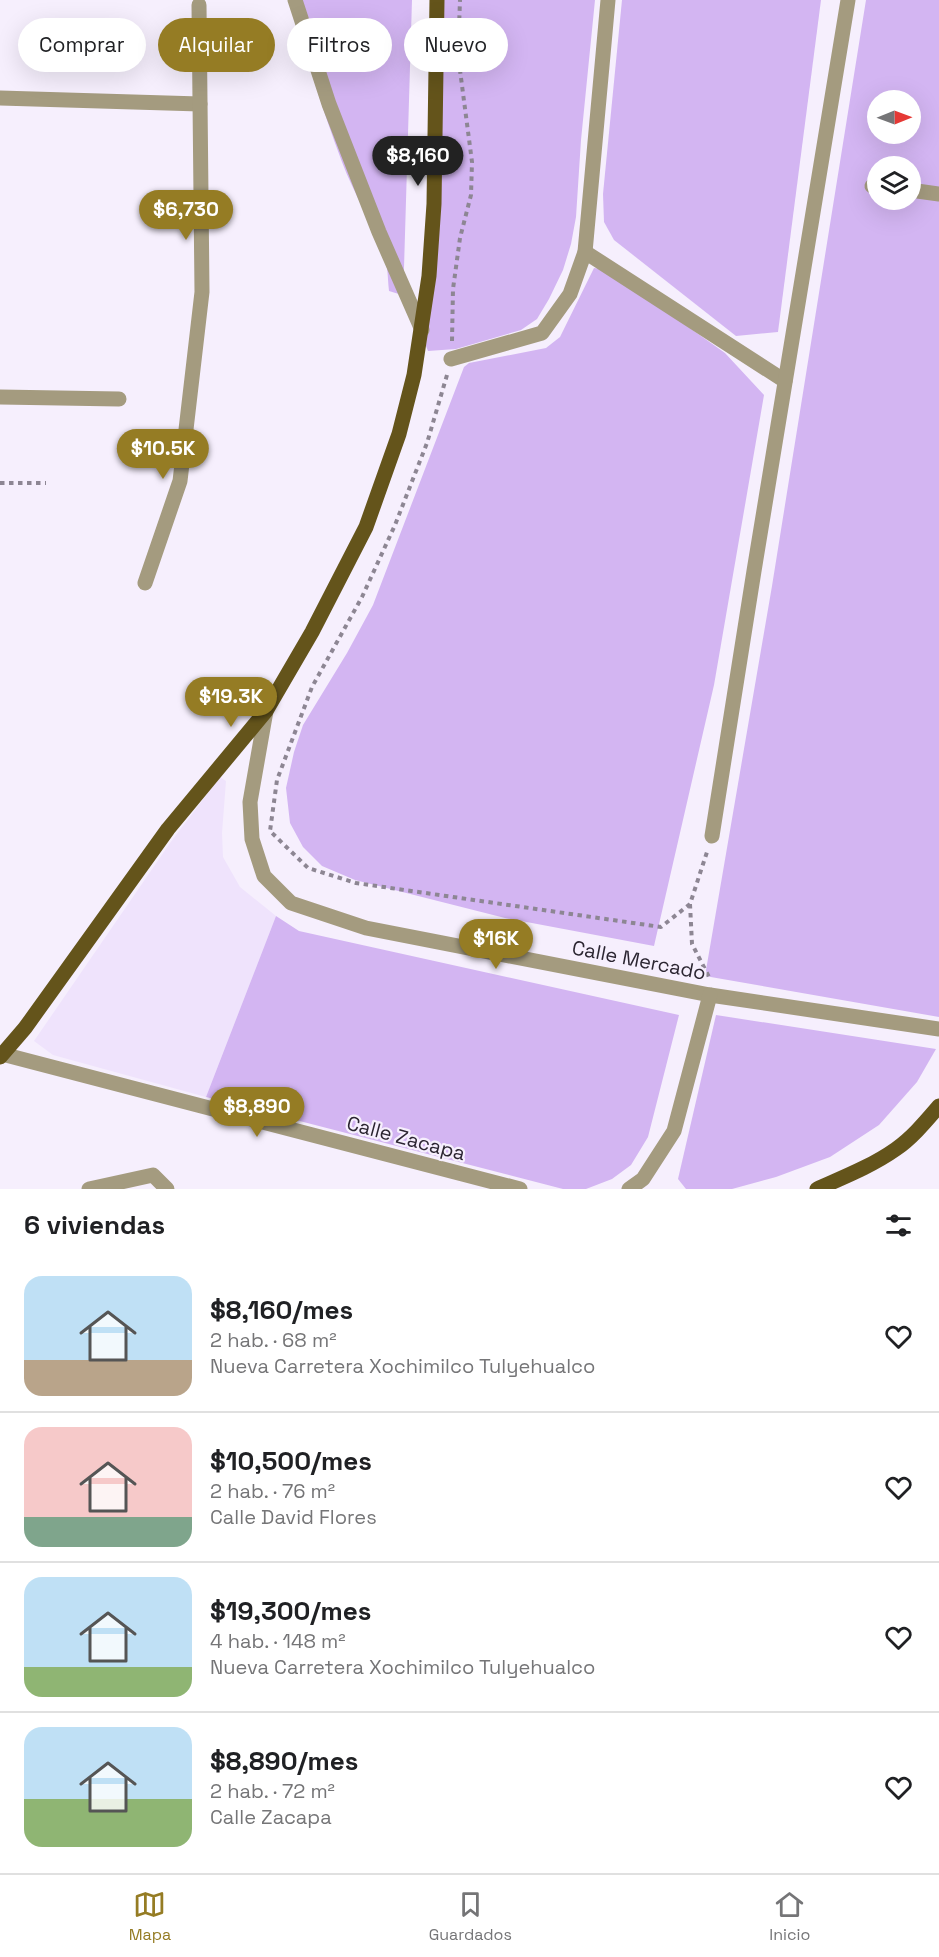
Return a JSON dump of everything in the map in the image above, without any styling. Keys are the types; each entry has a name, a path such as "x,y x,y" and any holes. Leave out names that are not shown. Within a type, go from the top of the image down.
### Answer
{"main road":[{"path":"1,1056 25,1028 168,829 266,711 312,632 366,527 399,434 414,375 422,330 429,276 434,204 436,0"},
{"path":"817,1189 860,1170 897,1148 920,1128 939,1106"}],"street":[{"path":"295,0 329,104 379,232 422,330"},
{"path":"452,359 542,333 570,294 585,252 608,0"},
{"path":"712,836 848,0"},
{"path":"145,583 180,481 202,291 200,5"},
{"path":"0,98 200,104"},
{"path":"921,192 939,194"},
{"path":"585,252 785,381"},
{"path":"0,397 119,399"},
{"name":"Calle Mercado","path":"266,711 250,802 252,839 264,876 291,903 366,928 710,995 939,1029"},
{"path":"629,1189 644,1179 674,1131 710,995"},
{"name":"Calle Zacapa","path":"1,1056 520,1189"},
{"path":"90,1189 153,1175 167,1189"}],"path":[{"path":"460,0 458,55 472,162 471,195 460,238 453,289 452,359 427,443 395,525 362,597 312,687 277,780 270,831 308,868 356,883 661,927 690,904"},
{"path":"0,483 46,483"},
{"path":"710,995 709,976 692,944 690,904 712,836"}],"shaded area":[{"path":"290,0 412,0 411,18 404,18 404,72 410,72 402,295 389,291 387,268 383,255 347,175 311,72 392,72 392,18 295,18"},
{"path":"441,0 595,0 576,217 563,270 537,319 521,330 456,349 428,351 426,346 438,72 508,72 508,18 440,18"},
{"path":"622,0 821,0 778,332 736,336 614,240 604,222 603,194"},
{"path":"866,0 939,0 939,1017 705,976 772,586"},
{"path":"594,268 608,270 725,353 764,395 714,685 654,946 505,918 355,880 322,866 303,847 290,823 286,788 303,725 373,605 464,367 469,363 546,348 560,337"},
{"path":"220,777 226,781 222,833 223,857 240,887 276,916 206,1097 53,1055 34,1041 170,843"},
{"path":"276,916 299,931 679,1015 648,1137 631,1165 612,1179 586,1189 563,1189 206,1097"},
{"path":"716,1015 936,1049 917,1082 879,1125 830,1157 776,1177 732,1189 686,1189 678,1179"}]}
